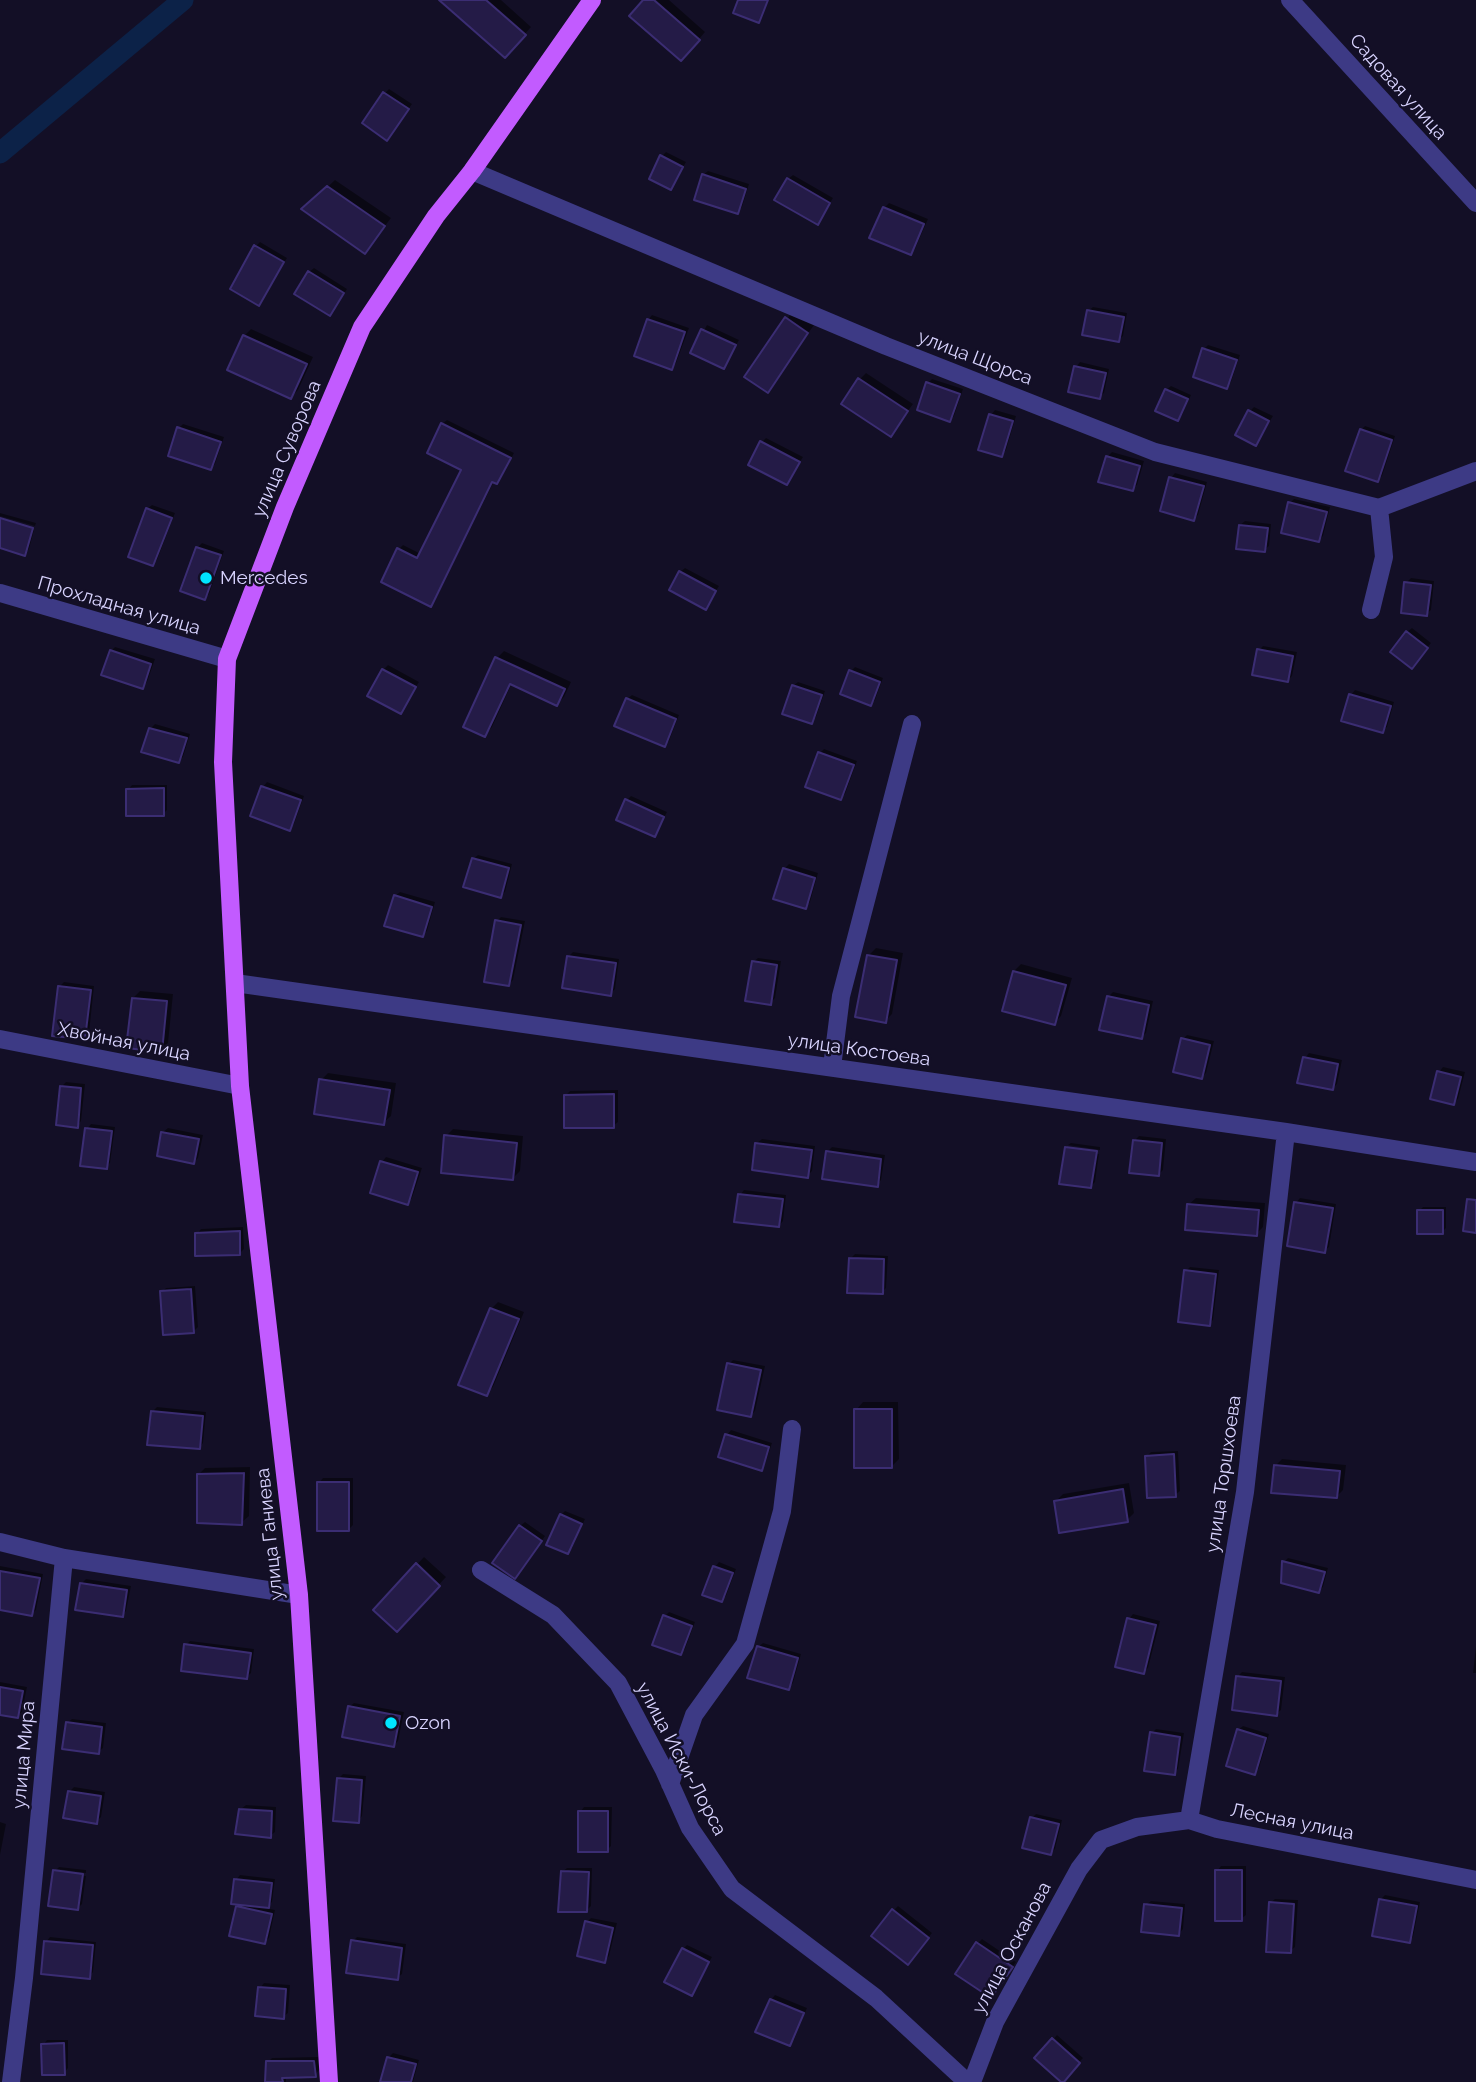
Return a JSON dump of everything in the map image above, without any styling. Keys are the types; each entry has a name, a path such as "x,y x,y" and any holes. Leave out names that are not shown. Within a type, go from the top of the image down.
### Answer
{"main road":[{"name":"улица Суворова","path":"235,983 223,762 227,659 285,507 362,327 436,216 472,171 592,0"},
{"name":"улица Ганиева","path":"235,983 240,1086 299,1595 329,2082"}],"street":[{"name":"Садовая улица","path":"1290,0 1476,203"},
{"name":"улица Щорса","path":"472,171 886,346 1156,452 1379,508"},
{"path":"1371,610 1384,557 1379,508 1476,471"},
{"name":"Прохладная улица","path":"0,593 227,659"},
{"path":"832,1067 841,996 912,724"},
{"name":"улица Костоева","path":"235,983 1286,1132 1476,1163"},
{"name":"Хвойная улица","path":"0,1039 240,1086"},
{"name":"улица Торшхоева","path":"1189,1820 1245,1492 1286,1132"},
{"path":"670,1784 694,1715 745,1644 782,1511 792,1429"},
{"path":"0,1542 64,1558 299,1595"},
{"name":"улица Мира","path":"11,2082 26,1965 64,1558"},
{"name":"улица Иски-Лорса","path":"481,1570 553,1615 618,1684 690,1828 732,1889 876,1998 970,2082"},
{"name":"Лесная улица","path":"1101,1840 1137,1827 1189,1820 1217,1829 1476,1880"},
{"name":"улица Осканова","path":"970,2082 995,2022 1026,1964 1079,1869 1101,1840"}],"building":[{"path":"439,0 486,0 526,35 505,58"},
{"path":"643,0 654,0 700,40 681,61 629,16"},
{"path":"738,0 768,0 759,23 733,13"},
{"path":"383,92 409,109 387,141 362,123"},
{"path":"660,155 683,167 671,190 649,179"},
{"path":"702,174 746,189 738,214 694,200"},
{"path":"787,178 830,203 818,225 774,200"},
{"path":"327,186 385,226 365,254 301,209"},
{"path":"883,207 924,224 911,255 869,238"},
{"path":"254,245 284,262 259,306 230,289"},
{"path":"308,271 344,293 330,316 294,294"},
{"path":"1087,310 1124,317 1119,342 1082,335"},
{"path":"785,317 808,333 768,393 744,377"},
{"path":"647,319 685,332 672,370 634,356"},
{"path":"701,329 736,345 724,369 690,353"},
{"path":"243,335 307,364 291,399 227,370"},
{"path":"1202,348 1237,360 1227,389 1193,377"},
{"path":"1074,366 1106,373 1100,399 1068,392"},
{"path":"858,378 908,411 891,437 841,404"},
{"path":"926,382 960,394 950,422 917,410"},
{"path":"1165,389 1188,399 1178,421 1155,411"},
{"path":"1248,410 1269,421 1256,446 1235,435"},
{"path":"989,414 1013,421 1002,457 978,450"},
{"path":"441,423 511,458 497,484 492,482 431,607 381,582 397,548 417,558 461,470 427,453"},
{"path":"177,427 221,442 211,470 168,456"},
{"path":"1360,429 1392,440 1378,482 1345,471"},
{"path":"760,441 800,462 787,485 748,465"},
{"path":"1106,456 1140,466 1133,491 1098,482"},
{"path":"1169,477 1204,486 1194,521 1160,511"},
{"path":"1288,502 1327,512 1319,542 1281,533"},
{"path":"146,508 172,518 153,566 128,557"},
{"path":"0,518 33,528 25,556 0,548"},
{"path":"1239,525 1268,528 1265,552 1236,549"},
{"path":"196,547 221,555 205,600 180,591"},
{"path":"679,571 716,591 706,610 669,590"},
{"path":"1404,582 1431,585 1427,616 1401,613"},
{"path":"1406,631 1428,648 1412,669 1390,652"},
{"path":"1257,649 1293,656 1288,682 1252,675"},
{"path":"110,650 151,664 143,689 101,675"},
{"path":"495,657 565,689 557,706 510,684 485,737 463,727"},
{"path":"382,669 416,687 401,714 367,696"},
{"path":"849,670 880,682 871,706 840,694"},
{"path":"792,685 822,695 812,724 782,714"},
{"path":"1349,694 1391,706 1383,733 1341,721"},
{"path":"626,698 676,719 665,747 614,726"},
{"path":"149,728 187,738 179,763 141,752"},
{"path":"818,752 854,765 841,800 805,787"},
{"path":"261,786 301,800 290,831 250,816"},
{"path":"164,788 164,816 126,816 126,789"},
{"path":"625,799 664,817 655,837 616,820"},
{"path":"472,858 509,868 501,898 463,887"},
{"path":"783,868 815,878 806,909 773,899"},
{"path":"394,895 432,907 423,937 384,926"},
{"path":"495,920 521,925 509,986 484,982"},
{"path":"867,955 897,960 886,1023 855,1017"},
{"path":"567,956 616,963 611,996 562,988"},
{"path":"752,961 777,965 771,1005 745,1001"},
{"path":"1013,971 1066,985 1055,1025 1002,1011"},
{"path":"58,986 91,990 85,1039 52,1036"},
{"path":"1107,996 1149,1005 1142,1039 1099,1030"},
{"path":"132,998 167,1001 162,1052 126,1048"},
{"path":"1181,1038 1210,1045 1202,1079 1173,1072"},
{"path":"1303,1057 1338,1064 1333,1090 1297,1083"},
{"path":"1437,1071 1461,1077 1454,1105 1430,1099"},
{"path":"319,1079 390,1090 384,1125 314,1114"},
{"path":"60,1086 81,1088 78,1128 56,1125"},
{"path":"614,1094 614,1128 564,1128 564,1095"},
{"path":"85,1128 112,1131 107,1169 80,1166"},
{"path":"161,1132 199,1139 194,1164 157,1156"},
{"path":"444,1135 517,1143 513,1180 441,1173"},
{"path":"1133,1140 1162,1143 1159,1176 1129,1173"},
{"path":"755,1143 812,1150 808,1178 752,1170"},
{"path":"1065,1147 1097,1151 1091,1188 1059,1184"},
{"path":"826,1151 881,1159 878,1187 822,1179"},
{"path":"380,1161 418,1172 408,1205 370,1193"},
{"path":"738,1194 783,1199 779,1227 734,1222"},
{"path":"1467,1199 1476,1200 1476,1233 1463,1231"},
{"path":"1294,1202 1333,1208 1325,1253 1287,1246"},
{"path":"1187,1204 1259,1210 1257,1236 1185,1230"},
{"path":"1417,1210 1443,1210 1443,1234 1417,1234"},
{"path":"240,1231 240,1255 195,1256 195,1233"},
{"path":"849,1258 884,1259 883,1294 847,1293"},
{"path":"1184,1270 1216,1274 1210,1326 1178,1322"},
{"path":"191,1289 194,1333 163,1335 160,1291"},
{"path":"490,1308 519,1319 487,1396 458,1385"},
{"path":"727,1363 761,1370 751,1417 717,1410"},
{"path":"854,1409 892,1409 892,1468 854,1468"},
{"path":"151,1411 203,1416 200,1449 147,1445"},
{"path":"725,1434 769,1447 762,1471 718,1457"},
{"path":"1174,1454 1176,1497 1147,1498 1145,1456"},
{"path":"1274,1465 1340,1471 1337,1498 1271,1493"},
{"path":"244,1473 242,1525 197,1523 197,1474"},
{"path":"317,1482 349,1482 349,1531 317,1531"},
{"path":"1123,1489 1128,1522 1059,1533 1054,1501"},
{"path":"560,1514 582,1524 568,1554 546,1545"},
{"path":"519,1525 542,1541 515,1579 492,1563"},
{"path":"1282,1561 1325,1572 1319,1593 1281,1583"},
{"path":"416,1563 440,1586 397,1632 373,1610"},
{"path":"713,1566 733,1573 722,1602 702,1595"},
{"path":"0,1571 40,1578 32,1616 0,1610"},
{"path":"80,1583 127,1590 123,1617 75,1610"},
{"path":"663,1615 692,1626 681,1655 652,1645"},
{"path":"1127,1618 1156,1625 1144,1674 1115,1667"},
{"path":"184,1644 251,1653 247,1679 181,1671"},
{"path":"757,1646 798,1658 789,1690 747,1678"},
{"path":"1236,1676 1281,1681 1277,1716 1232,1710"},
{"path":"0,1687 23,1691 18,1718 0,1715"},
{"path":"348,1706 400,1716 394,1747 342,1737"},
{"path":"66,1722 102,1727 99,1754 62,1749"},
{"path":"1237,1729 1266,1738 1255,1775 1226,1766"},
{"path":"1150,1732 1180,1737 1175,1775 1144,1771"},
{"path":"337,1778 362,1780 359,1823 333,1821"},
{"path":"68,1791 101,1796 97,1824 63,1818"},
{"path":"239,1809 272,1811 271,1838 235,1834"},
{"path":"578,1811 608,1811 608,1852 578,1852"},
{"path":"1030,1817 1059,1824 1051,1855 1022,1848"},
{"path":"53,1870 83,1874 78,1910 48,1906"},
{"path":"1215,1870 1242,1870 1242,1921 1215,1921"},
{"path":"561,1871 589,1872 587,1912 558,1912"},
{"path":"234,1879 272,1883 269,1908 231,1904"},
{"path":"1379,1899 1417,1906 1410,1943 1372,1936"},
{"path":"1269,1902 1294,1904 1291,1953 1266,1952"},
{"path":"1144,1904 1182,1908 1179,1936 1141,1932"},
{"path":"236,1906 272,1914 265,1944 229,1936"},
{"path":"892,1909 929,1938 908,1965 871,1936"},
{"path":"585,1921 613,1928 605,1963 577,1956"},
{"path":"351,1940 402,1948 398,1980 346,1973"},
{"path":"44,1941 93,1945 90,1979 41,1974"},
{"path":"976,1942 1013,1967 991,1998 955,1974"},
{"path":"682,1948 709,1962 692,1996 664,1982"},
{"path":"258,1987 286,1989 284,2019 255,2016"},
{"path":"770,1999 804,2013 790,2046 755,2032"},
{"path":"1052,2038 1080,2063 1064,2082 1034,2058"},
{"path":"64,2043 65,2075 42,2075 41,2044"},
{"path":"387,2057 416,2064 411,2082 380,2082"},
{"path":"266,2061 314,2061 316,2077 282,2078 283,2082 265,2082"}],"waterway":[{"path":"0,153 183,0"}],"place":[{"name":"Mercedes","path":"206,578"},
{"name":"Ozon","path":"391,1723"}]}
